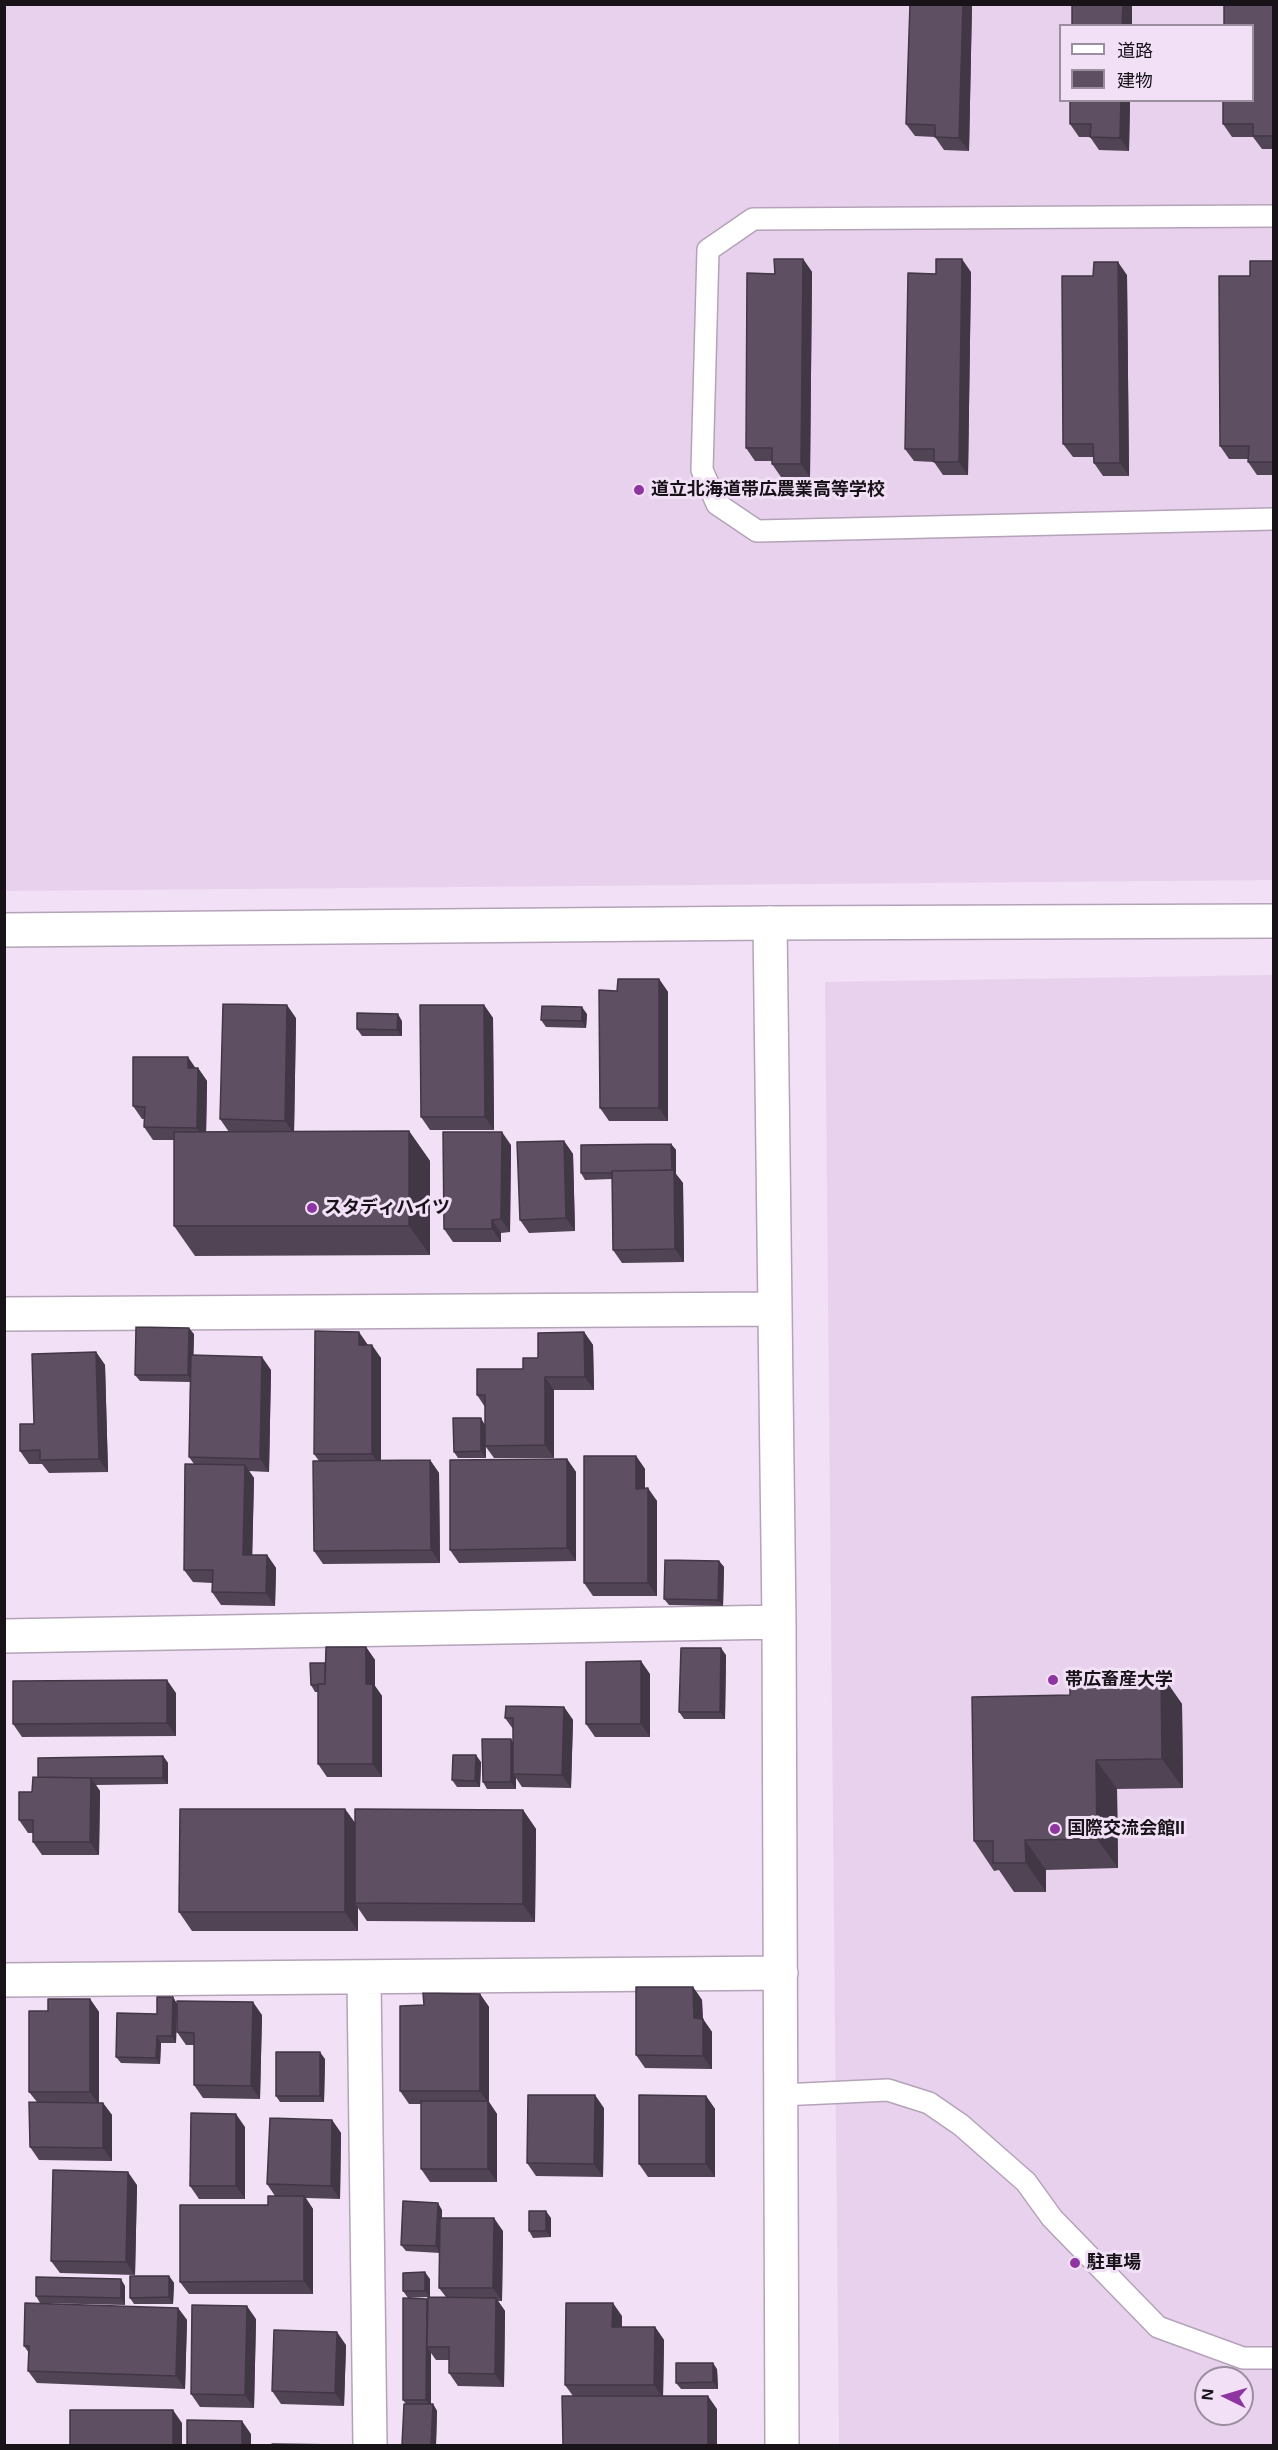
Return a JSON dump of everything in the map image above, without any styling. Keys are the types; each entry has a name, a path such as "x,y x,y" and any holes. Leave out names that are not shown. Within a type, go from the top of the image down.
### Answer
{"street":[{"path":"4,930 1274,921"},
{"path":"770,923 779,1622 782,2445"},
{"path":"4,1314 775,1309"},
{"path":"4,1636 779,1622"},
{"path":"4,1980 364,1979 781,1973"},
{"path":"364,1979 370,2445"}],"lane":[{"path":"1274,216 753,219 708,250 702,470 717,504 757,531 1274,519"},
{"path":"781,2095 888,2090 929,2103 960,2125 1026,2182 1052,2218 1158,2327 1243,2358 1274,2358"}],"shaded area":[{"name":"道立北海道帯広農業高等学校","path":"4,5 1273,5 1273,880 5,891"},
{"name":"帯広畜産大学","path":"1273,975 1273,2445 839,2445 825,982"}],"building":[{"path":"910,4 963,4 959,138 935,137 935,125 906,124"},
{"path":"1072,4 1123,4 1122,24 1072,24"},
{"path":"1224,4 1274,4 1274,136 1253,136 1253,124 1223,124 1223,102 1254,102 1254,24 1224,24"},
{"path":"1070,102 1121,102 1120,138 1090,137 1091,124 1070,124"},
{"path":"774,259 803,259 801,464 772,464 772,448 746,448 747,273 775,274"},
{"path":"936,259 962,259 959,462 934,462 934,449 905,449 908,273 936,274"},
{"path":"1250,261 1274,261 1274,462 1248,462 1249,446 1220,446 1219,276 1250,276"},
{"path":"1094,262 1118,262 1120,463 1094,463 1093,444 1063,444 1062,276 1093,276"},
{"path":"618,979 659,979 659,1108 600,1108 599,990 617,991"},
{"path":"223,1004 287,1005 285,1121 220,1119"},
{"path":"420,1005 484,1005 485,1117 421,1117"},
{"path":"542,1006 582,1007 582,1021 541,1020"},
{"path":"357,1013 398,1014 397,1030 357,1029"},
{"path":"133,1057 188,1057 188,1068 198,1068 197,1128 144,1127 145,1107 133,1106"},
{"name":"スタディハイツ","path":"409,1131 409,1226 174,1226 174,1132"},
{"path":"443,1132 502,1132 501,1219 492,1220 492,1229 444,1229"},
{"path":"564,1141 566,1218 520,1220 517,1142"},
{"path":"671,1144 672,1170 581,1173 581,1145"},
{"path":"674,1170 675,1249 613,1250 612,1171"},
{"path":"136,1327 189,1328 188,1375 135,1375"},
{"path":"315,1331 359,1332 359,1345 372,1345 372,1454 314,1454"},
{"path":"584,1332 585,1377 545,1377 545,1445 485,1446 485,1395 477,1395 477,1369 523,1369 523,1358 538,1358 538,1333"},
{"path":"96,1352 99,1459 40,1460 40,1450 20,1451 20,1424 34,1424 32,1354"},
{"path":"191,1355 262,1357 260,1459 189,1457"},
{"path":"453,1418 481,1418 481,1451 454,1452"},
{"path":"584,1456 636,1456 636,1489 648,1488 648,1583 584,1583"},
{"path":"567,1459 567,1548 450,1550 450,1460"},
{"path":"430,1460 431,1550 314,1551 313,1461"},
{"path":"185,1464 245,1465 243,1555 267,1555 266,1593 212,1592 213,1570 184,1570"},
{"path":"665,1560 719,1561 718,1600 664,1599"},
{"path":"326,1647 366,1647 366,1684 373,1684 373,1764 318,1764 318,1684 325,1684"},
{"path":"681,1648 721,1648 720,1712 679,1712"},
{"path":"641,1661 641,1724 586,1724 586,1662"},
{"path":"310,1663 325,1663 325,1684 311,1685"},
{"name":"国際交流会館II","path":"1161,1674 1162,1759 1096,1760 1097,1839 1025,1840 1026,1863 993,1863 993,1841 974,1841 972,1697 1070,1695 1070,1676"},
{"path":"167,1680 167,1723 13,1724 13,1681"},
{"path":"506,1706 564,1707 562,1775 513,1774 513,1718 505,1718"},
{"path":"482,1739 511,1739 511,1782 483,1782"},
{"path":"453,1755 476,1755 475,1781 452,1780"},
{"path":"163,1756 163,1778 38,1777 38,1758"},
{"path":"33,1777 91,1778 90,1842 33,1842 33,1820 19,1820 19,1792 32,1792"},
{"path":"180,1809 345,1809 345,1912 179,1912"},
{"path":"355,1809 523,1810 523,1904 355,1903"},
{"path":"636,1987 693,1987 694,2018 703,2019 703,2056 636,2055"},
{"path":"423,1993 480,1994 480,2091 400,2091 400,2006 424,2005"},
{"path":"157,1997 173,1997 172,2036 157,2036 156,2058 116,2057 117,2013 157,2014"},
{"path":"48,1999 90,1999 90,2092 29,2092 29,2011 48,2011"},
{"path":"177,2001 253,2002 251,2086 194,2085 194,2033 177,2032"},
{"path":"276,2052 320,2052 320,2096 276,2096"},
{"path":"528,2095 595,2095 594,2164 527,2163"},
{"path":"639,2095 706,2096 706,2164 639,2164"},
{"path":"421,2101 488,2101 488,2169 421,2169"},
{"path":"29,2102 103,2103 103,2148 30,2147"},
{"path":"191,2113 236,2114 236,2186 190,2186"},
{"path":"270,2118 332,2120 331,2186 267,2184"},
{"path":"53,2170 128,2172 126,2262 51,2261"},
{"path":"268,2196 304,2196 304,2281 180,2282 180,2205 268,2205"},
{"path":"403,2201 438,2203 436,2246 401,2245"},
{"path":"529,2211 546,2211 546,2231 529,2231"},
{"path":"440,2218 494,2218 493,2288 439,2288"},
{"path":"425,2272 425,2291 403,2291 403,2273"},
{"path":"130,2276 169,2276 169,2297 130,2298"},
{"path":"36,2277 121,2279 121,2298 36,2296"},
{"path":"428,2297 496,2298 495,2374 449,2373 449,2347 427,2347"},
{"path":"403,2298 427,2299 426,2400 403,2400"},
{"path":"25,2303 178,2308 176,2376 28,2371 29,2346 24,2346"},
{"path":"566,2303 613,2303 612,2327 655,2327 654,2385 565,2385"},
{"path":"192,2305 247,2306 245,2395 191,2394"},
{"path":"274,2330 337,2332 335,2393 272,2391"},
{"path":"676,2363 713,2363 713,2382 676,2383"},
{"path":"562,2396 708,2396 708,2445 563,2445"},
{"path":"404,2404 433,2404 431,2445 402,2445"},
{"path":"70,2410 173,2410 173,2445 70,2445"},
{"path":"187,2420 242,2421 242,2445 187,2445"},
{"path":"272,2444 340,2445 272,2445"}],"place":[{"name":"道立北海道帯広農業高等学校","path":"639,490"},
{"name":"スタディハイツ","path":"312,1208"},
{"name":"帯広畜産大学","path":"1053,1680"},
{"name":"国際交流会館II","path":"1055,1829"},
{"name":"駐車場","path":"1075,2263"}]}
